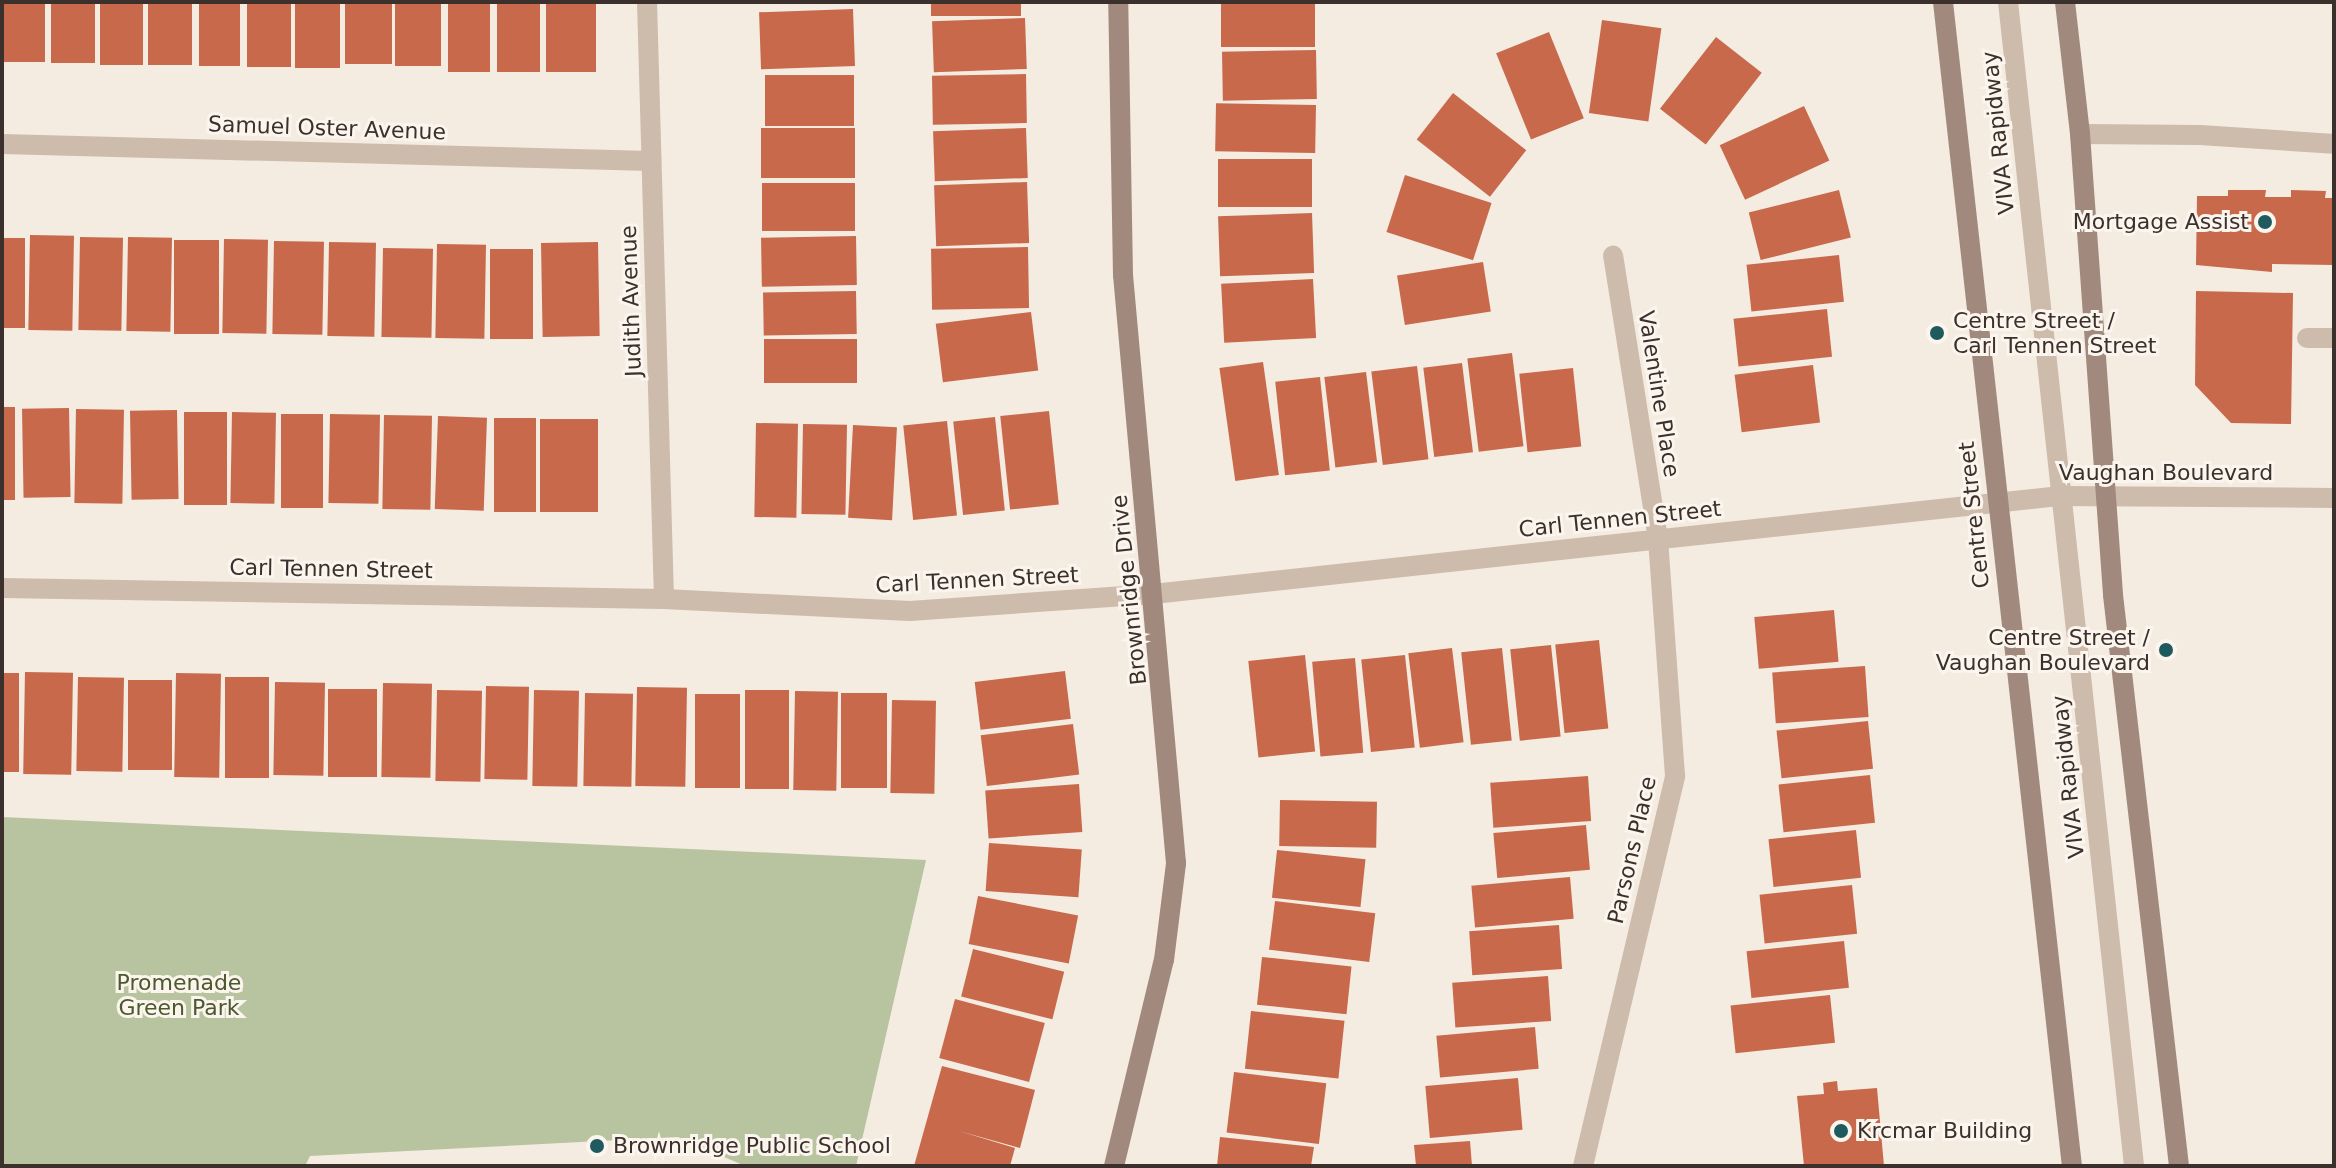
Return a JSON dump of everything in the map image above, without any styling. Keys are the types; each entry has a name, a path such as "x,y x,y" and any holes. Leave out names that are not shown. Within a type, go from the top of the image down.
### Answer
{"main road":[{"name":"Brownridge Drive","path":"1114,1166 1164,960 1176,863 1123,275 1118,2"},
{"name":"Centre Street","path":"1943,2 2072,1166"},
{"path":"2065,2 2080,134 2113,595 2179,1166"}],"street":[{"name":"Judith Avenue","path":"647,2 664,599"},
{"name":"VIVA Rapidway","path":"2008,2 2059,496 2134,1166"},
{"path":"2080,134 2200,135 2334,144"},
{"name":"Samuel Oster Avenue","path":"2,144 651,161"},
{"name":"Valentine Place","path":"1613,256 1658,539"},
{"path":"2307,338 2334,338"},
{"name":"Vaughan Boulevard","path":"1997,502 2108,494 2334,498"},
{"name":"Carl Tennen Street","path":"2,588 664,599 910,611 1153,594 1997,502"},
{"name":"Parsons Place","path":"1583,1166 1675,776 1658,539"}],"green space":[{"name":"Promenade Green Park","path":"2,817 926,860 856,1166 745,1166 678,1137 310,1156 305,1166 2,1166"}],"building":[{"path":"2,2 45,2 45,62 2,62"},
{"path":"51,2 95,2 95,63 51,63"},
{"path":"100,2 143,2 143,65 100,65"},
{"path":"148,2 192,2 192,65 148,65"},
{"path":"199,2 240,2 240,66 199,66"},
{"path":"247,2 291,2 291,67 247,67"},
{"path":"295,2 340,2 340,68 295,68"},
{"path":"345,2 392,2 392,64 345,64"},
{"path":"395,2 441,2 441,66 395,66"},
{"path":"448,2 490,2 490,72 448,72"},
{"path":"497,2 540,2 540,72 497,72"},
{"path":"546,2 596,2 596,72 546,72"},
{"path":"931,2 1021,2 1021,16 931,16"},
{"path":"1221,2 1315,2 1315,47 1221,47"},
{"path":"853,9 855,66 761,69 759,12"},
{"path":"1025,18 1027,69 934,72 932,21"},
{"path":"1602,20 1661,28 1648,121 1589,113"},
{"path":"1549,32 1584,118 1531,140 1496,53"},
{"path":"1716,37 1762,73 1706,144 1660,109"},
{"path":"1316,50 1317,99 1223,101 1222,52"},
{"path":"1026,74 1027,123 933,125 932,76"},
{"path":"765,75 854,75 854,126 765,126"},
{"path":"1453,93 1526,150 1490,197 1417,139"},
{"path":"1216,103 1316,105 1315,153 1215,151"},
{"path":"1804,106 1829,160 1745,200 1720,145"},
{"path":"761,128 855,128 855,178 761,178"},
{"path":"1026,128 1028,178 935,181 933,131"},
{"path":"1218,159 1312,159 1312,207 1218,207"},
{"path":"1405,175 1492,203 1473,260 1386,232"},
{"path":"1027,182 1029,243 936,246 934,185"},
{"path":"762,183 855,183 855,231 762,231"},
{"path":"1839,190 1851,238 1761,260 1749,212"},
{"path":"2228,190 2266,190 2265,197 2291,197 2291,190 2326,191 2325,198 2334,198 2334,265 2272,264 2272,272 2196,265 2197,196 2228,196"},
{"path":"1312,213 1314,273 1220,276 1218,216"},
{"path":"30,235 74,236 72,331 28,330"},
{"path":"856,236 857,285 762,287 761,238"},
{"path":"80,237 123,238 121,331 78,330"},
{"path":"128,237 172,238 170,332 126,331"},
{"path":"2,238 25,238 25,328 2,328"},
{"path":"224,239 268,240 266,334 222,333"},
{"path":"174,240 219,240 219,334 174,334"},
{"path":"274,241 324,242 322,335 272,334"},
{"path":"329,242 376,243 374,337 327,336"},
{"path":"598,242 600,336 543,337 541,243"},
{"path":"437,244 486,245 484,339 435,338"},
{"path":"1028,247 1029,308 932,310 931,249"},
{"path":"383,248 433,249 431,338 381,337"},
{"path":"490,249 533,249 533,339 490,339"},
{"path":"1839,255 1844,302 1751,311 1747,265"},
{"path":"1483,262 1491,311 1405,325 1397,276"},
{"path":"1313,279 1316,338 1224,343 1221,284"},
{"path":"856,291 857,334 764,336 763,293"},
{"path":"2196,291 2293,293 2291,424 2231,423 2195,385"},
{"path":"1827,309 1832,357 1739,367 1734,319"},
{"path":"1031,312 1038,371 943,382 936,324"},
{"path":"764,339 857,339 857,383 764,383"},
{"path":"1512,353 1523,446 1479,452 1467,358"},
{"path":"1263,362 1279,475 1235,481 1219,368"},
{"path":"1462,363 1473,452 1434,457 1423,368"},
{"path":"1813,365 1820,423 1742,432 1735,375"},
{"path":"1417,366 1428,459 1383,465 1371,372"},
{"path":"1573,368 1581,447 1528,452 1519,374"},
{"path":"1366,372 1377,462 1335,467 1324,377"},
{"path":"1320,377 1330,470 1285,475 1275,382"},
{"path":"2,407 15,407 15,500 2,500"},
{"path":"69,408 71,497 24,498 22,409"},
{"path":"76,409 124,410 122,504 74,503"},
{"path":"177,410 179,499 132,500 130,411"},
{"path":"1049,411 1059,504 1010,510 1000,416"},
{"path":"184,412 227,412 227,505 184,505"},
{"path":"232,412 276,413 274,504 230,503"},
{"path":"281,414 323,414 323,508 281,508"},
{"path":"330,414 380,415 378,504 328,503"},
{"path":"384,415 432,416 430,510 382,509"},
{"path":"438,416 487,418 484,511 435,509"},
{"path":"995,417 1005,510 963,515 953,421"},
{"path":"494,418 536,418 536,512 494,512"},
{"path":"540,419 598,419 598,512 540,512"},
{"path":"947,421 957,515 913,520 903,426"},
{"path":"756,423 798,424 796,518 754,517"},
{"path":"803,424 847,425 845,515 801,514"},
{"path":"853,425 897,427 892,520 848,518"},
{"path":"1834,610 1839,662 1759,669 1754,617"},
{"path":"1599,640 1608,729 1565,733 1555,645"},
{"path":"1551,645 1561,736 1520,741 1510,649"},
{"path":"1452,648 1464,742 1420,748 1408,653"},
{"path":"1502,648 1512,740 1471,745 1461,652"},
{"path":"1305,655 1315,751 1258,757 1248,661"},
{"path":"1405,655 1415,747 1371,752 1361,660"},
{"path":"1355,658 1363,753 1320,756 1312,662"},
{"path":"1865,666 1869,717 1776,723 1772,672"},
{"path":"1065,671 1071,719 981,730 975,682"},
{"path":"25,672 73,673 71,775 23,774"},
{"path":"2,673 19,673 19,772 2,772"},
{"path":"176,673 221,674 219,778 174,777"},
{"path":"78,677 124,678 122,772 76,771"},
{"path":"225,677 269,677 269,778 225,778"},
{"path":"128,680 172,680 172,770 128,770"},
{"path":"275,682 325,683 323,776 273,775"},
{"path":"383,683 432,684 430,778 381,777"},
{"path":"486,686 529,687 527,780 484,779"},
{"path":"637,687 687,688 685,787 635,786"},
{"path":"328,689 377,689 377,777 328,777"},
{"path":"437,690 482,691 480,782 435,781"},
{"path":"534,690 579,691 577,787 532,786"},
{"path":"745,690 789,690 789,789 745,789"},
{"path":"795,691 838,692 836,791 793,790"},
{"path":"585,693 633,694 631,787 583,786"},
{"path":"841,693 887,693 887,788 841,788"},
{"path":"695,694 740,694 740,788 695,788"},
{"path":"892,700 936,701 934,794 890,793"},
{"path":"1868,721 1873,769 1782,778 1777,731"},
{"path":"1073,724 1079,775 987,786 981,735"},
{"path":"1870,775 1875,823 1784,832 1779,785"},
{"path":"1588,776 1591,821 1493,828 1490,783"},
{"path":"1079,784 1082,832 989,838 985,791"},
{"path":"1280,800 1377,802 1376,848 1279,846"},
{"path":"1586,825 1590,870 1497,878 1493,833"},
{"path":"1856,830 1861,878 1773,887 1768,839"},
{"path":"989,843 1082,849 1078,897 986,891"},
{"path":"1277,850 1366,859 1360,907 1272,898"},
{"path":"1570,877 1574,919 1475,927 1471,886"},
{"path":"1852,885 1857,934 1765,943 1760,895"},
{"path":"978,896 1078,915 1069,964 969,944"},
{"path":"1275,901 1375,913 1369,962 1269,950"},
{"path":"1559,925 1562,969 1472,975 1469,931"},
{"path":"1844,941 1849,988 1751,998 1747,951"},
{"path":"973,949 1064,972 1052,1019 961,997"},
{"path":"1262,957 1352,966 1346,1014 1257,1005"},
{"path":"1548,976 1551,1021 1455,1028 1452,983"},
{"path":"1830,995 1835,1043 1736,1053 1731,1005"},
{"path":"955,999 1045,1023 1029,1082 939,1058"},
{"path":"1251,1011 1344,1021 1338,1079 1245,1069"},
{"path":"1535,1027 1539,1069 1440,1077 1436,1036"},
{"path":"942,1066 1035,1090 1020,1148 959,1131 1015,1148 1010,1166 914,1166"},
{"path":"1234,1072 1326,1083 1319,1144 1227,1133"},
{"path":"1518,1078 1523,1130 1430,1138 1425,1086"},
{"name":"Krcmar Building","path":"1837,1081 1838,1091 1877,1088 1884,1166 1804,1166 1797,1096 1824,1094 1823,1083"},
{"path":"1220,1137 1314,1147 1311,1166 1217,1166"},
{"path":"1470,1141 1472,1166 1416,1166 1414,1145"}],"place":[{"name":"Mortgage Assist","path":"2265,222"},
{"name":"Centre Street / Carl Tennen Street","path":"1937,333"},
{"name":"Centre Street / Vaughan Boulevard","path":"2166,650"},
{"name":"Krcmar Building","path":"1841,1131"},
{"name":"Brownridge Public School","path":"597,1146"}]}
